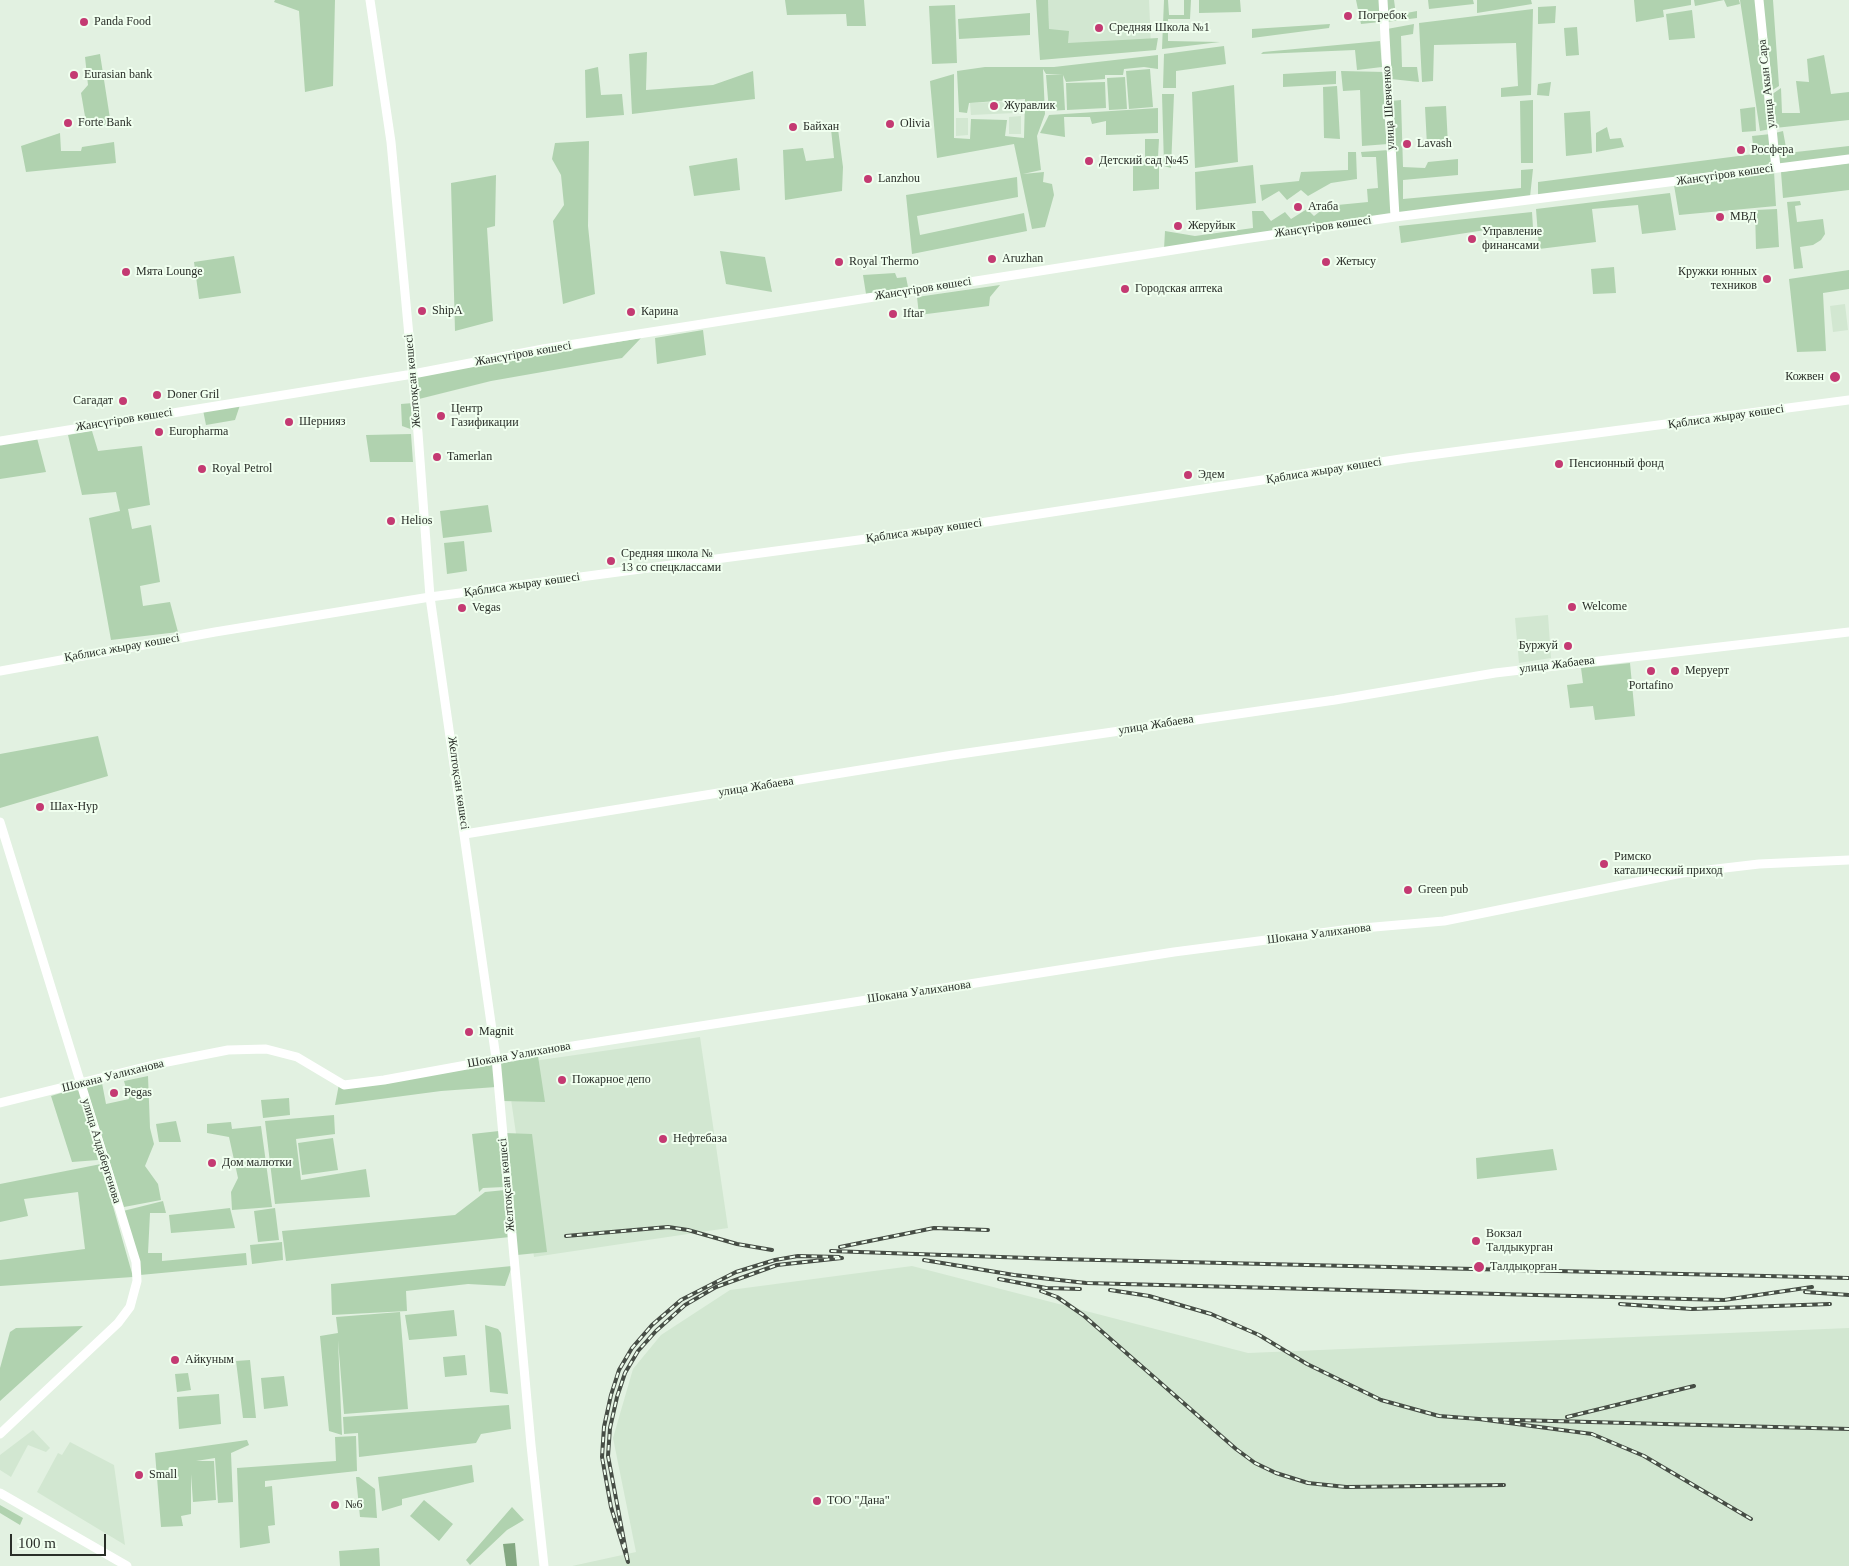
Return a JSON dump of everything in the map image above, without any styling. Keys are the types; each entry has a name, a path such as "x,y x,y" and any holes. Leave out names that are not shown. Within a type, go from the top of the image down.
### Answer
{"street":[{"name":"Желтоқсан көшесі","path":"370,0 391,142 413,374 430,597 496,1058 530,1445 544,1566"},
{"name":"улица Шевченко","path":"1383,0 1396,217"},
{"name":"улица Акын Сара","path":"1759,0 1776,168"},
{"name":"Жансүгіров көшесі","path":"0,441 413,374 543,349 902,291 1396,217 1849,159"},
{"name":"Қаблиса жырау көшесі","path":"0,671 215,632 430,597 916,532 1407,458 1849,400"},
{"name":"улица Жабаева","path":"465,834 953,755 1335,700 1504,672 1849,632"},
{"name":"улица Алдабергенова","path":"0,822 136,1262 138,1281 134,1296 118,1323 0,1434"},
{"name":"Шокана Уалиханова","path":"0,1103 157,1064 228,1050 266,1049 297,1057 344,1085 384,1080 496,1058 1174,952 1351,929 1444,921 1682,873 1759,864 1849,860"},
{"path":"0,1493 126,1566"}],"shaded area":[{"path":"275,0 335,0 333,86 305,92 299,11 274,2"},
{"path":"785,0 864,0 866,26 847,26 846,14 787,15"},
{"path":"1036,0 1048,0 1049,29 1069,31 1068,43 1158,38 1156,50 1040,60"},
{"name":"Средняя Школа №1","path":"1048,0 1149,0 1151,45 1049,58"},
{"path":"1164,0 1168,0 1169,15 1184,15 1184,0 1191,0 1190,19 1168,19 1168,41 1220,42 1162,49"},
{"path":"1199,0 1240,0 1241,12 1199,13"},
{"path":"1356,0 1379,0 1380,22 1361,24"},
{"path":"1385,0 1394,0 1396,15 1417,11 1417,18 1386,22"},
{"path":"1428,0 1473,0 1474,4 1429,9"},
{"path":"1477,0 1531,0 1532,4 1477,13"},
{"path":"1634,0 1691,0 1691,5 1663,10 1664,17 1636,22"},
{"path":"1694,0 1724,0 1695,6"},
{"path":"1724,0 1739,0 1740,4 1727,7"},
{"path":"1740,0 1756,0 1770,129 1760,131"},
{"path":"1762,0 1773,0 1779,86 1771,91"},
{"path":"955,5 957,63 932,64 929,6"},
{"path":"1556,6 1555,23 1538,24 1538,7"},
{"path":"1533,9 1531,95 1501,97 1501,88 1518,86 1516,43 1434,45 1433,81 1422,82 1419,23"},
{"path":"1692,10 1695,38 1669,40 1666,14"},
{"path":"1030,13 1030,35 959,39 958,19"},
{"path":"1330,24 1329,28 1252,38 1252,29"},
{"path":"1414,24 1413,34 1401,36 1402,67 1417,67 1419,82 1391,79 1387,29"},
{"path":"1577,27 1579,55 1566,56 1564,28"},
{"path":"1380,41 1382,67 1357,70 1355,50 1261,54 1263,52"},
{"path":"1224,46 1226,64 1176,71 1176,88 1163,88 1164,54"},
{"path":"647,52 646,90 713,85 753,71 755,99 632,114 629,54"},
{"path":"100,54 111,125 87,128 81,93 88,85 85,57"},
{"path":"1158,55 1158,69 1144,67 1124,69 1123,75 1105,75 1105,79 1066,82 1063,75 1065,110 1049,111 1046,75 1063,74 1046,74 1043,69 1045,114 1037,136 1041,170 1023,174 1044,172 1043,182 1052,184 1054,195 1045,227 1032,229 1014,144 937,158 930,81 954,74 954,138 970,139 971,119 1007,120 1005,136 1024,138 1025,99 969,103 967,113 959,112 957,71 985,67 1054,67"},
{"path":"1824,55 1831,94 1849,92 1849,120 1775,128 1771,95 1781,88 1782,113 1800,113 1796,81 1809,82 1807,59"},
{"path":"598,67 601,95 622,94 624,115 586,118 585,70"},
{"path":"1150,69 1153,107 1129,109 1126,71"},
{"path":"1336,71 1336,84 1283,87 1283,74"},
{"path":"1341,71 1385,72 1388,144 1362,146 1360,90 1343,91"},
{"path":"1125,77 1127,109 1109,110 1107,78"},
{"path":"1105,82 1106,108 1067,110 1066,83"},
{"path":"1551,82 1549,96 1537,95 1538,84"},
{"path":"1234,85 1238,162 1195,168 1192,92"},
{"path":"1337,86 1340,139 1324,138 1323,87"},
{"path":"1162,94 1174,94 1171,168 1164,166"},
{"path":"1401,100 1403,167 1425,168 1428,162 1458,159 1458,175 1403,180 1403,199 1521,188 1521,170 1533,169 1530,197 1398,214 1391,101"},
{"path":"1533,100 1533,163 1521,163 1520,101"},
{"path":"1014,101 1015,113 971,115 970,103"},
{"path":"1446,106 1448,145 1427,146 1425,107"},
{"path":"1755,107 1756,131 1742,132 1740,109"},
{"path":"1158,108 1158,133 1106,135 1106,121 1092,124 1090,117 1064,117 1065,137 1040,133 1049,115"},
{"path":"1590,111 1592,153 1566,156 1564,113"},
{"path":"1021,116 1021,134 1009,134 1009,117"},
{"path":"956,118 968,118 968,135 956,136"},
{"path":"1607,127 1610,139 1621,138 1624,147 1596,152 1596,133"},
{"path":"831,129 838,129 843,167 842,191 785,200 783,150 803,148 806,161 834,158"},
{"path":"1783,131 1787,153 1849,146 1849,156 1778,165 1775,133"},
{"path":"60,133 61,151 81,151 82,147 114,142 116,163 26,172 21,146"},
{"path":"1771,134 1774,166 1538,197 1538,182 1754,154 1752,136"},
{"path":"1145,139 1159,139 1158,157 1145,157"},
{"path":"589,141 588,226 595,294 563,304 553,221 564,205 561,175 552,159 555,143"},
{"path":"1389,150 1392,215 1164,249 1165,231 1195,236 1253,228 1252,211 1263,211 1271,221 1285,212 1291,219 1307,209 1314,216 1327,206 1368,202 1367,189 1378,188 1376,157 1362,157 1361,152"},
{"path":"1348,152 1356,152 1357,179 1331,183 1308,196 1301,190 1287,200 1279,191 1262,201 1260,185 1299,181 1301,172 1348,170"},
{"path":"737,158 740,190 694,196 689,166"},
{"path":"1133,161 1159,161 1159,189 1133,191"},
{"path":"1849,163 1849,190 1783,198 1781,172"},
{"path":"1253,165 1256,203 1196,210 1195,172"},
{"path":"1774,171 1776,206 1679,215 1674,185"},
{"path":"496,175 495,226 487,228 493,321 455,331 451,183"},
{"path":"1017,177 1018,197 917,216 920,235 1024,213 1027,231 912,254 906,195"},
{"path":"1670,193 1676,230 1642,234 1638,205 1592,209 1596,242 1539,249 1536,209"},
{"path":"1800,201 1801,205 1795,206 1797,222 1823,219 1825,234 1821,240 1813,245 1800,247 1803,268 1794,269 1787,202"},
{"path":"1777,209 1779,247 1756,249 1755,210"},
{"path":"1532,212 1533,228 1492,229 1401,243 1399,226"},
{"path":"720,251 765,257 772,292 726,284"},
{"path":"234,256 241,293 199,299 194,262"},
{"path":"1614,267 1616,293 1593,294 1591,269"},
{"path":"1849,270 1849,289 1823,293 1826,351 1797,352 1789,279"},
{"path":"895,273 897,278 906,277 908,287 866,294 863,275"},
{"path":"1000,285 990,297 989,306 919,315 917,297"},
{"path":"1845,304 1848,330 1833,332 1830,306"},
{"path":"703,330 706,355 657,364 655,338"},
{"path":"641,338 622,358 491,381 419,399 417,376"},
{"path":"413,403 416,431 402,426 401,404"},
{"path":"240,405 235,420 206,425 203,410"},
{"path":"92,431 98,451 142,446 150,505 128,509 132,529 151,525 160,582 140,586 143,606 170,602 178,632 111,640 89,518 120,511 116,492 82,495 68,435"},
{"path":"411,434 413,462 370,462 366,435"},
{"path":"37,438 46,472 0,479 0,445"},
{"path":"488,505 492,532 443,538 440,511"},
{"path":"464,541 467,571 447,574 444,543"},
{"path":"1548,615 1551,658 1519,663 1515,618"},
{"path":"1630,663 1635,716 1595,720 1593,706 1570,708 1567,685 1583,683 1581,668"},
{"path":"98,736 108,776 0,808 0,754"},
{"path":"700,1037 728,1228 534,1257 506,1065"},
{"path":"538,1056 545,1102 503,1101 499,1062"},
{"path":"494,1061 496,1087 441,1091 335,1105 339,1084"},
{"path":"148,1076 150,1128 154,1144 145,1166 158,1184 161,1200 124,1207 86,1087 102,1083 106,1104 129,1099 124,1081"},
{"path":"81,1087 98,1160 72,1162 51,1096"},
{"path":"289,1098 290,1115 263,1118 261,1100"},
{"path":"334,1115 335,1134 296,1139 301,1180 366,1169 370,1197 275,1204 265,1121"},
{"path":"176,1121 181,1142 159,1142 156,1124"},
{"path":"231,1122 232,1129 261,1126 272,1207 232,1210 231,1192 238,1178 229,1137 207,1133 207,1124"},
{"path":"499,1131 504,1187 483,1188 479,1192 472,1134"},
{"path":"504,1133 532,1134 547,1252 517,1255"},
{"path":"333,1138 338,1170 302,1175 298,1143"},
{"path":"1553,1149 1557,1170 1477,1179 1476,1158"},
{"path":"101,1164 133,1277 0,1286 0,1260 85,1249 78,1192 24,1199 28,1216 0,1222 0,1184"},
{"path":"505,1190 510,1237 286,1261 282,1231 455,1215 485,1192"},
{"path":"163,1201 166,1213 150,1213 148,1253 162,1253 162,1261 246,1253 247,1265 140,1275 123,1211"},
{"path":"230,1208 235,1228 171,1233 169,1215"},
{"path":"275,1208 279,1240 258,1242 254,1211"},
{"path":"282,1242 283,1260 252,1264 250,1245"},
{"path":"512,1266 505,1286 468,1284 406,1291 407,1311 332,1315 331,1284"},
{"path":"912,1266 1248,1353 1849,1328 1849,1566 572,1566 636,1552 613,1438 633,1369 661,1335 730,1290"},
{"path":"454,1310 457,1336 409,1340 405,1315"},
{"path":"400,1312 408,1409 344,1414 338,1340 342,1435 329,1431 320,1336 338,1333 336,1317"},
{"path":"485,1325 498,1329 501,1333 508,1394 490,1392"},
{"path":"83,1326 0,1401 0,1368 10,1332 16,1328"},
{"path":"465,1355 467,1375 445,1377 443,1357"},
{"path":"250,1360 256,1418 243,1418 236,1361"},
{"path":"188,1373 191,1390 177,1392 175,1374"},
{"path":"284,1376 288,1406 264,1409 261,1378"},
{"path":"219,1394 221,1424 179,1429 177,1397"},
{"path":"509,1405 511,1429 481,1434 476,1443 359,1457 358,1433 344,1434 343,1417"},
{"path":"33,1430 50,1448 46,1452 28,1445 11,1477 0,1470 0,1455"},
{"path":"356,1436 357,1471 265,1481 265,1487 272,1486 275,1525 268,1526 270,1543 240,1548 237,1468 336,1461 335,1437"},
{"path":"247,1440 249,1445 231,1453 233,1502 218,1503 215,1458 196,1461 214,1461 216,1500 193,1502 191,1474 191,1514 181,1516 183,1526 161,1527 155,1453"},
{"path":"70,1442 114,1465 125,1545 37,1492 58,1453 62,1455"},
{"path":"472,1465 474,1482 402,1499 402,1505 382,1511 378,1477"},
{"path":"356,1477 359,1477 375,1489 377,1518 360,1517"},
{"path":"424,1500 453,1524 439,1541 410,1516"},
{"path":"0,1505 23,1518 20,1525 0,1513"},
{"path":"512,1507 524,1520 507,1530 470,1565 466,1560"},
{"path":"515,1543 517,1566 506,1566 503,1544"},
{"path":"379,1548 380,1566 340,1566 339,1551"}],"railway":[{"path":"566,1236 668,1227 688,1230 737,1244 772,1250"},
{"path":"840,1247 934,1228 988,1230"},
{"path":"831,1251 1057,1259 1849,1278"},
{"path":"839,1257 798,1256 775,1260 736,1272 681,1300 652,1325 632,1348 619,1370 611,1395 604,1427 602,1457 611,1507 628,1562 608,1456 610,1428 617,1397 625,1373 638,1351 656,1331 685,1305 716,1287 777,1265 842,1258"},
{"path":"924,1260 1014,1275 1086,1283 1724,1300 1812,1287"},
{"path":"999,1279 1046,1288 1080,1289"},
{"path":"1110,1290 1149,1296 1211,1314 1259,1335 1307,1364 1381,1400 1439,1416 1479,1419"},
{"path":"1041,1291 1057,1297 1083,1315 1236,1449 1255,1463 1276,1473 1308,1483 1346,1487 1504,1485"},
{"path":"1805,1292 1849,1295"},
{"path":"1620,1304 1692,1309 1830,1304"},
{"path":"1567,1417 1694,1386"},
{"path":"1751,1519 1644,1456 1592,1434 1479,1419 1849,1429"}],"place":[{"name":"Погребок","path":"1348,16"},
{"name":"Panda Food","path":"84,22"},
{"name":"Средняя Школа №1","path":"1099,28"},
{"name":"Eurasian bank","path":"74,75"},
{"name":"Журавлик","path":"994,106"},
{"name":"Forte Bank","path":"68,123"},
{"name":"Olivia","path":"890,124"},
{"name":"Байхан","path":"793,127"},
{"name":"Lavash","path":"1407,144"},
{"name":"Росфера","path":"1741,150"},
{"name":"Детский сад №45","path":"1089,161"},
{"name":"Lanzhou","path":"868,179"},
{"name":"Атаба","path":"1298,207"},
{"name":"МВД","path":"1720,217"},
{"name":"Жеруйык","path":"1178,226"},
{"name":"Управление финансами","path":"1472,239"},
{"name":"Aruzhan","path":"992,259"},
{"name":"Royal Thermo","path":"839,262"},
{"name":"Жетысу","path":"1326,262"},
{"name":"Мята Lounge","path":"126,272"},
{"name":"Кружки юнных техников","path":"1767,279"},
{"name":"Городская аптека","path":"1125,289"},
{"name":"ShipA","path":"422,311"},
{"name":"Карина","path":"631,312"},
{"name":"Iftar","path":"893,314"},
{"name":"Кожвен","path":"1835,377"},
{"name":"Doner Gril","path":"157,395"},
{"name":"Сагадат","path":"123,401"},
{"name":"Центр Газификации","path":"441,416"},
{"name":"Шернияз","path":"289,422"},
{"name":"Europharma","path":"159,432"},
{"name":"Tamerlan","path":"437,457"},
{"name":"Пенсионный фонд","path":"1559,464"},
{"name":"Royal Petrol","path":"202,469"},
{"name":"Эдем","path":"1188,475"},
{"name":"Helios","path":"391,521"},
{"name":"Средняя школа № 13 со спецклассами","path":"611,561"},
{"name":"Welcome","path":"1572,607"},
{"name":"Vegas","path":"462,608"},
{"name":"Буржуй","path":"1568,646"},
{"name":"Portafino","path":"1651,671"},
{"name":"Меруерт","path":"1675,671"},
{"name":"Шах-Нур","path":"40,807"},
{"name":"Римско каталический приход","path":"1604,864"},
{"name":"Green pub","path":"1408,890"},
{"name":"Magnit","path":"469,1032"},
{"name":"Пожарное депо","path":"562,1080"},
{"name":"Pegas","path":"114,1093"},
{"name":"Нефтебаза","path":"663,1139"},
{"name":"Дом малютки","path":"212,1163"},
{"name":"Вокзал Талдыкурган","path":"1476,1241"},
{"name":"Талдықорған","path":"1479,1267"},
{"name":"Айкуным","path":"175,1360"},
{"name":"Small","path":"139,1475"},
{"name":"ТОО \"Дана\"","path":"817,1501"},
{"name":"№6","path":"335,1505"}]}
